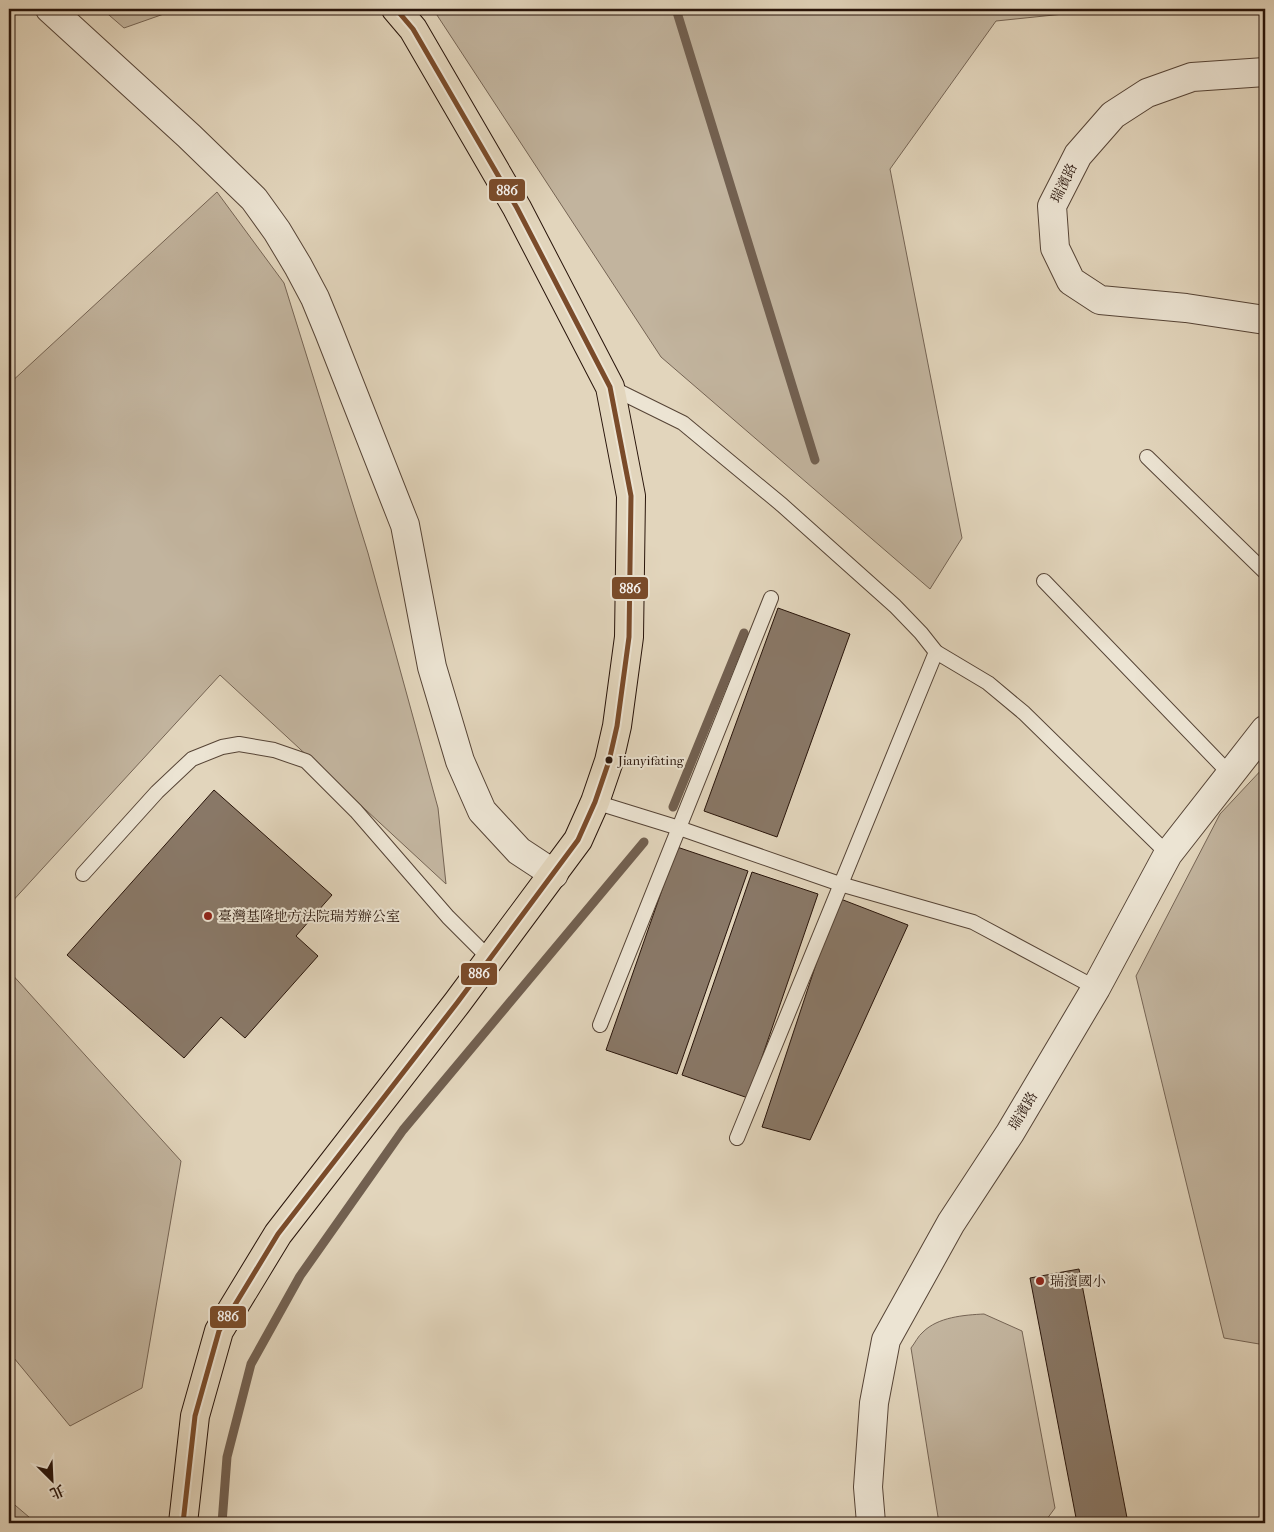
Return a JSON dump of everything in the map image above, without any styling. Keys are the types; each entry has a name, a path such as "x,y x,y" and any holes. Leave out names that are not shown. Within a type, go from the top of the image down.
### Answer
{"main road":[{"path":"183,1523 195,1416 219,1331 278,1234 490,959 578,840 595,802 609,761 617,726 629,637 630,496 610,387 517,208 413,29 396,9"}],"street":[{"path":"50,9 189,136 254,199 277,231 298,266 315,298 405,525 432,667 460,761 482,811 519,851 554,874"},
{"name":"瑞濱路","path":"1265,72 1192,77 1140,97 1113,114 1078,155 1052,206 1055,248 1071,281 1100,300 1186,308 1265,320"},
{"name":"瑞濱路","path":"871,1523 868,1487 874,1403 886,1340 951,1223 1010,1133 1096,988 1168,854 1265,730"}],"lane":[{"path":"610,387 683,423 782,505 894,606 921,633 936,652 988,683 1024,713 1168,854"},
{"path":"1147,457 1265,572"},
{"path":"1044,581 1231,775"},
{"path":"600,1025 771,598"},
{"path":"737,1138 936,652"},
{"path":"83,874 157,792 192,759 222,747 239,744 274,750 306,761 356,811 448,917 490,959"},
{"path":"595,802 679,828 840,884 973,922 1096,988"}],"shaded area":[{"path":"102,9 178,9 124,28"},
{"path":"433,9 1112,9 996,21 890,169 962,538 930,589 661,357"},
{"path":"217,192 284,283 368,553 438,808 446,884 220,675 9,905 9,384"},
{"path":"1265,766 1265,1345 1224,1338 1136,976 1220,814"},
{"path":"9,971 181,1161 142,1388 70,1426 9,1352"},
{"path":"984,1314 1022,1331 1055,1508 1044,1523 939,1523 911,1348 921,1334 936,1323 960,1316"},
{"path":"9,1500 36,1523 9,1523"}],"building":[{"path":"778,608 850,634 777,837 704,811"},
{"name":"臺灣基隆地方法院瑞芳辦公室","path":"214,790 332,895 296,936 318,956 245,1038 221,1017 184,1058 67,955"},
{"path":"677,847 748,871 677,1074 606,1050"},
{"path":"752,872 818,894 748,1098 682,1075"},
{"path":"838,898 908,925 810,1140 762,1127"},
{"path":"1079,1269 1128,1523 1077,1523 1030,1278"}],"waterway":[{"path":"676,9 815,460"},
{"path":"673,807 744,633"},
{"path":"222,1523 227,1457 251,1364 300,1276 403,1130 644,842"}],"transit line":[{"name":"886","path":"183,1523 195,1416 219,1331 278,1234 457,1003 578,840 595,802 609,761 617,726 629,637 631,496 610,387 517,208 413,29 396,9"}],"place":[{"name":"Jianyifating","path":"609,760"},
{"name":"臺灣基隆地方法院瑞芳辦公室","path":"208,916"},
{"name":"瑞濱國小","path":"1040,1281"}]}
